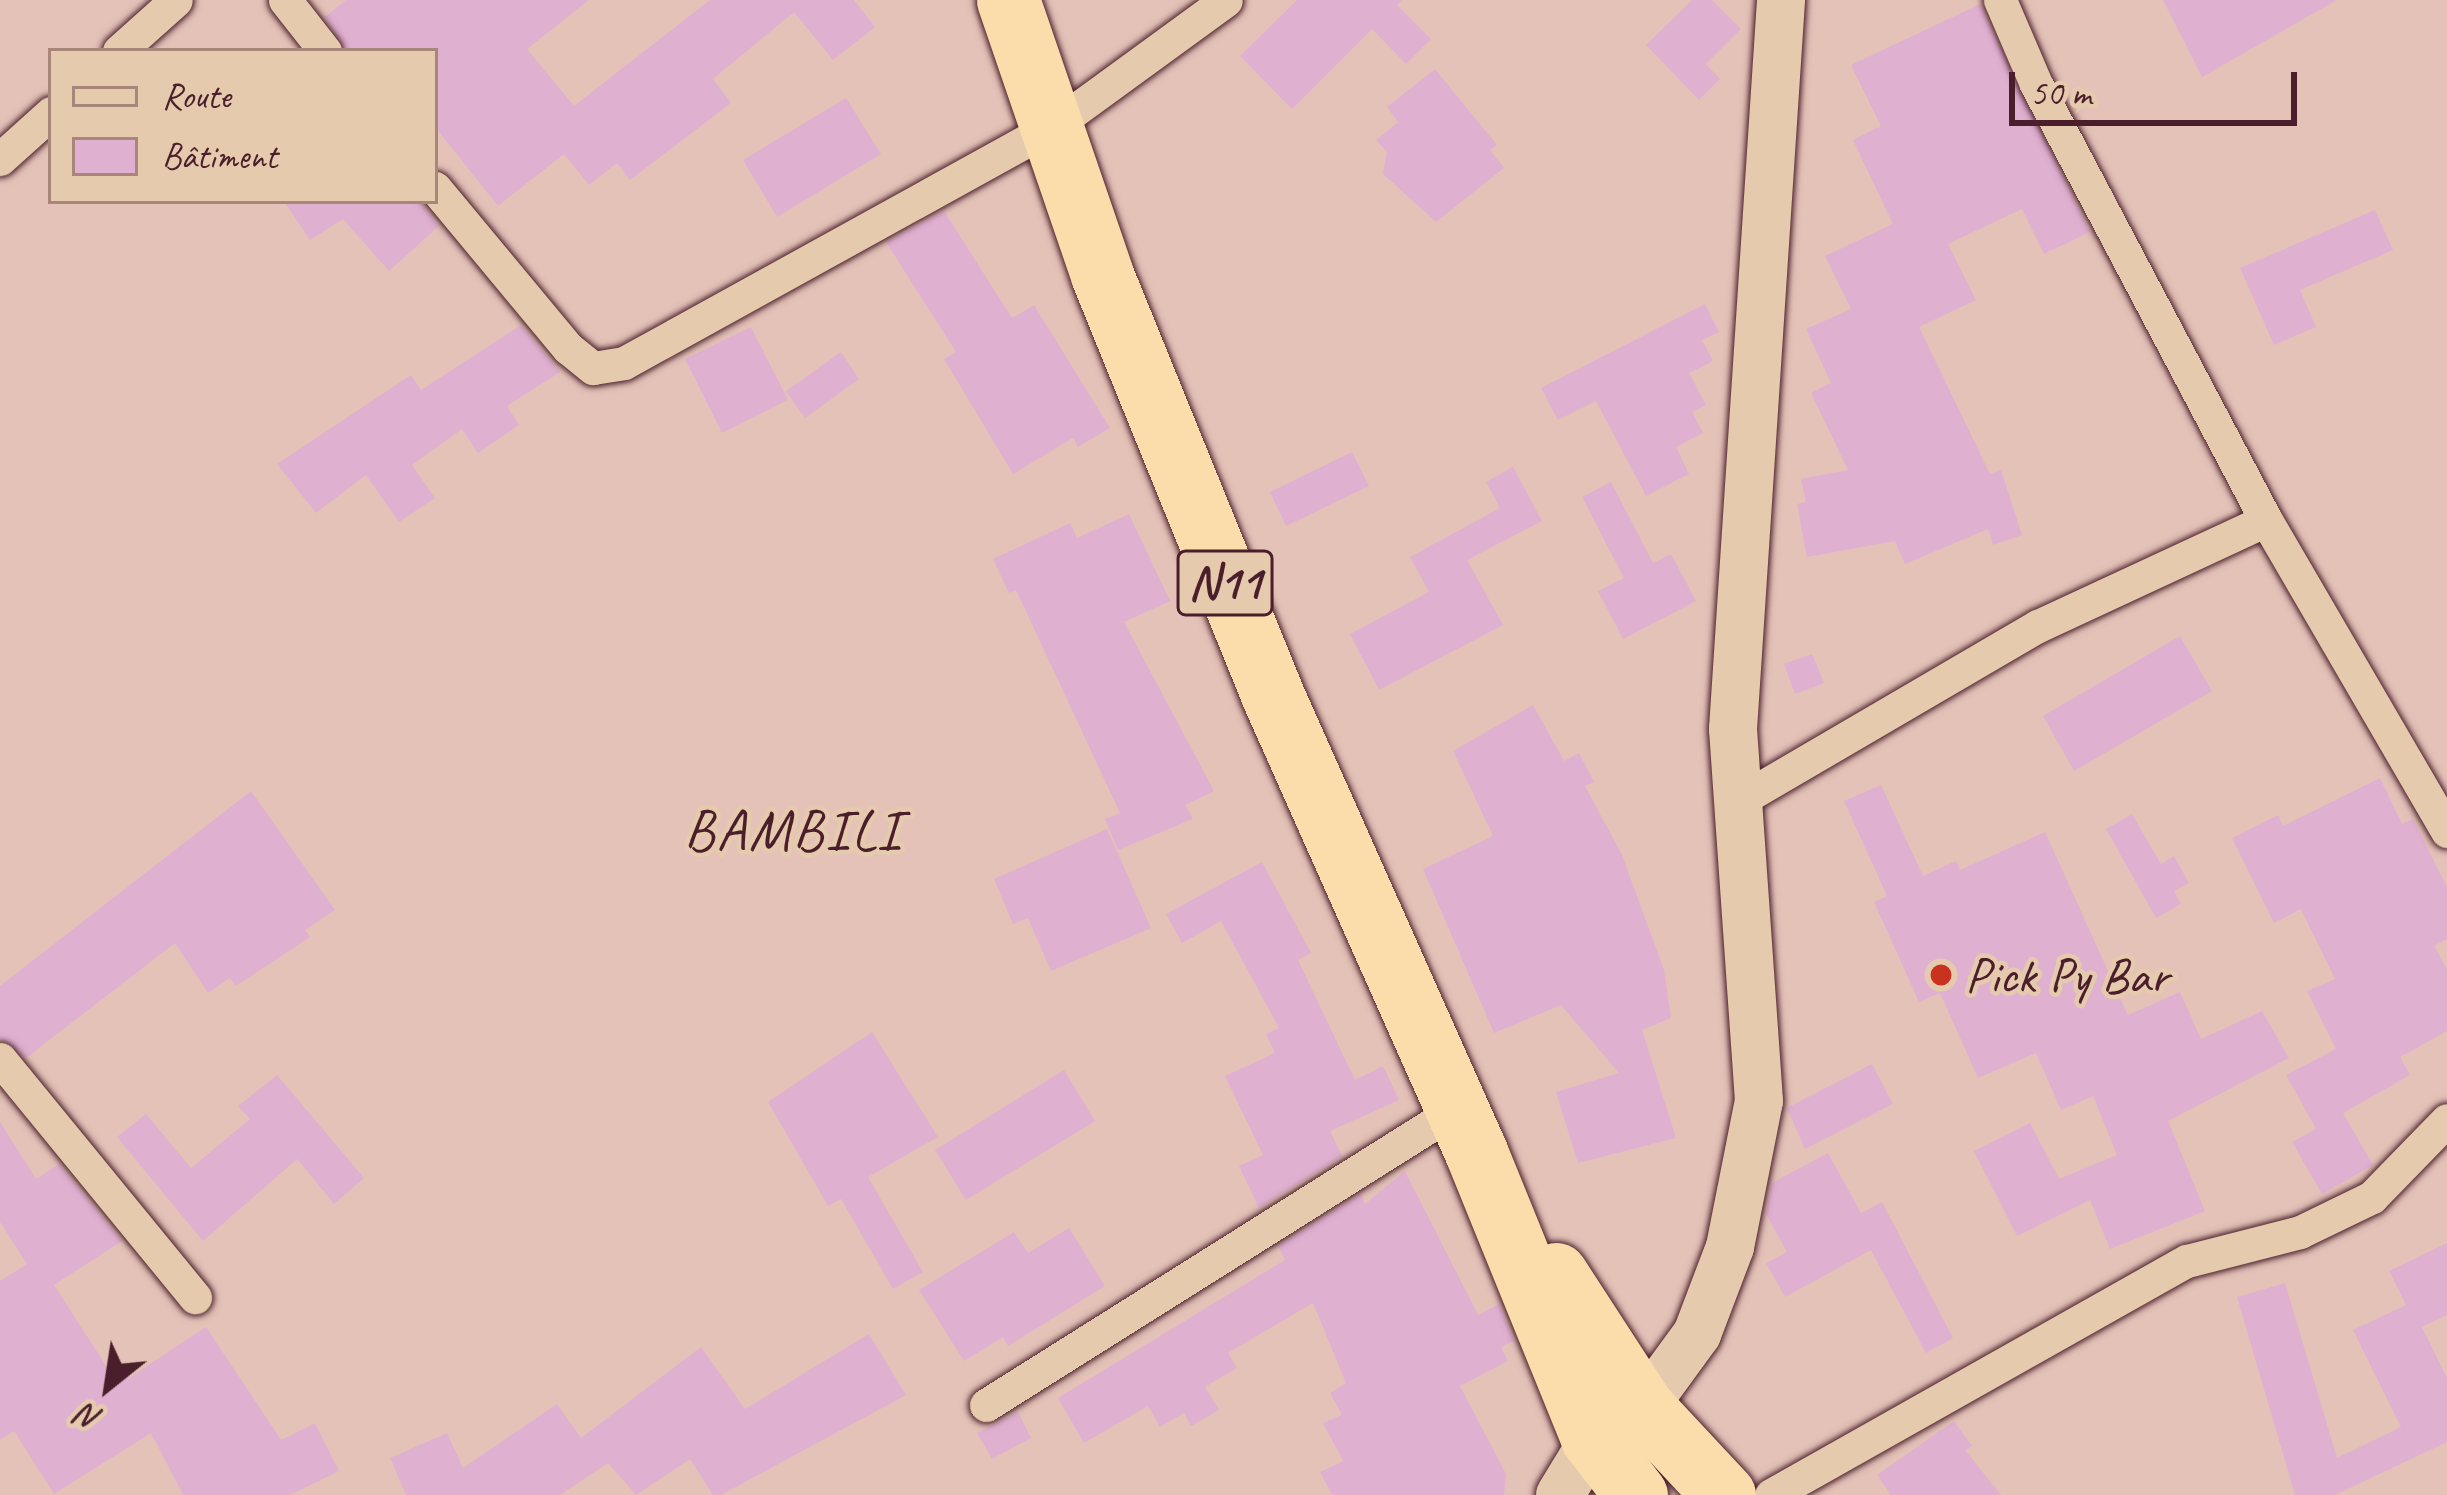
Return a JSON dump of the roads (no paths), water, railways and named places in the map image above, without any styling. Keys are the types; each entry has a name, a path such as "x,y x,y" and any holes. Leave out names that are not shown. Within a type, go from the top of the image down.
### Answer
{"highway":[{"name":"N11","path":"1008,0 1186,490 1466,1131 1618,1423 1636,1495"},
{"name":"N11","path":"1618,1423 1724,1495"}],"street":[{"path":"122,48 176,0"},
{"path":"285,0 324,48"},
{"path":"438,191 593,368 624,363 1052,127 1226,0"},
{"path":"1560,1495 1717,1292 1760,1101 1732,728 1781,0"},
{"path":"2000,0 2036,84 2266,520 2447,831"},
{"path":"0,159 48,115"},
{"path":"1740,800 2038,626 2266,520"},
{"path":"0,1059 195,1298"},
{"path":"1771,1495 2187,1261 2300,1232 2372,1197 2447,1120"},
{"path":"986,1406 1466,1131"}],"place":[{"name":"Pick Py Bar","path":"1941,975"}],"district":[{"name":"BAMBILI","path":"793,831"}]}
